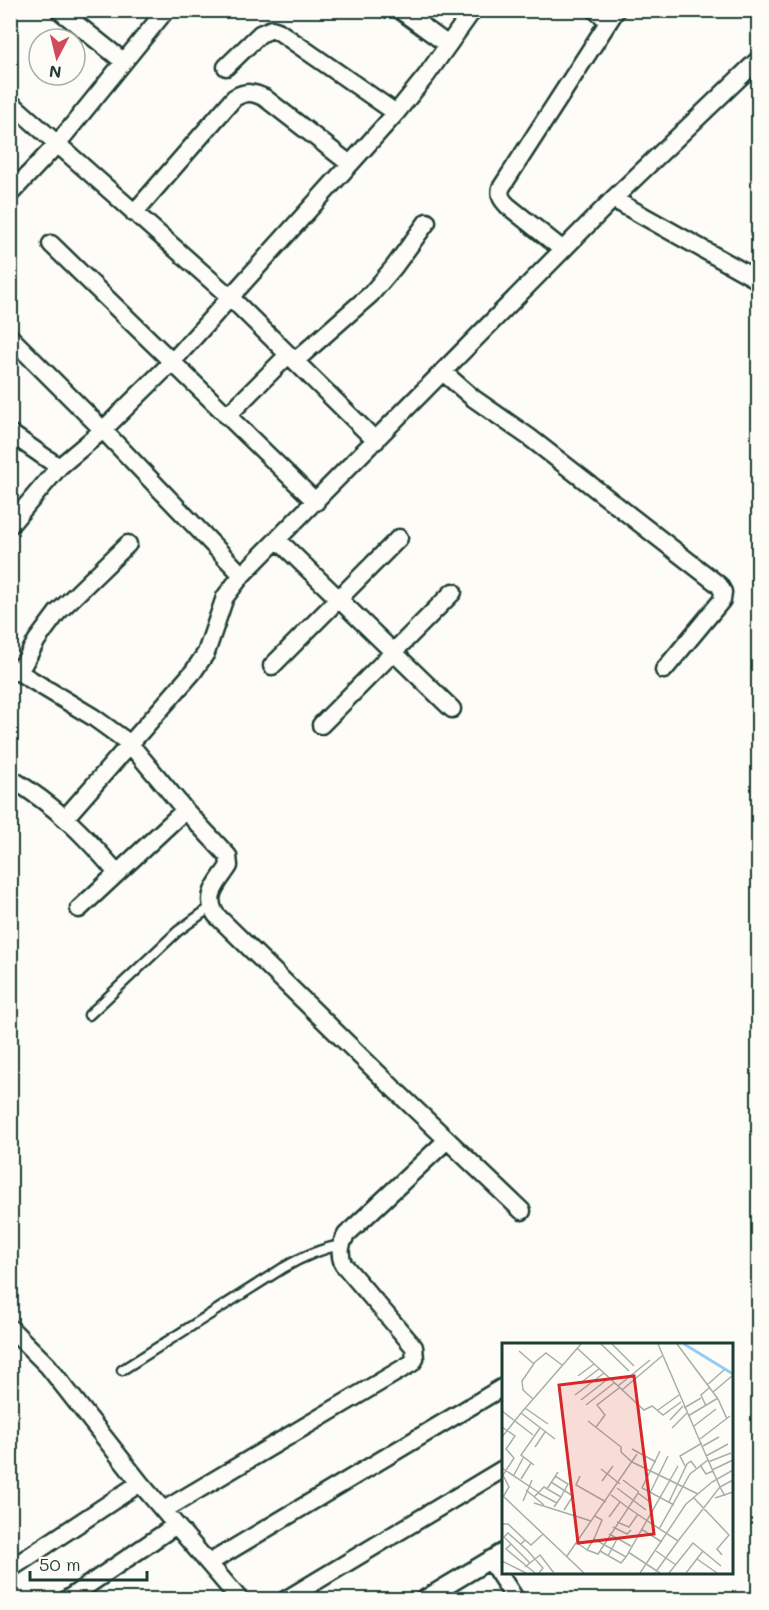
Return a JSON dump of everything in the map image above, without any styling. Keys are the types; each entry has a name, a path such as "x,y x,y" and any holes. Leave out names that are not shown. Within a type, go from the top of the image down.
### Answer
{"street":[{"path":"59,10 123,61"},
{"path":"10,194 58,143 166,10"},
{"path":"399,10 448,45"},
{"path":"10,525 59,467 103,430 172,362 231,298 396,113 473,10"},
{"path":"563,250 502,201 501,188 607,14"},
{"path":"226,67 260,34 272,29 396,113"},
{"path":"66,817 193,672 206,653 225,597 242,575 613,199 759,60"},
{"path":"134,213 234,98 243,93 254,93 265,98 350,164"},
{"path":"10,102 231,298 376,441"},
{"path":"613,199 759,280"},
{"path":"227,416 292,358 371,294 427,222"},
{"path":"51,244 316,502"},
{"path":"10,337 242,575"},
{"path":"443,372 473,398 529,438 719,585 723,592 722,600 664,670"},
{"path":"10,433 59,467"},
{"path":"272,666 399,538"},
{"path":"278,540 452,709"},
{"path":"128,544 57,613 15,669 93,717 129,743 185,810 228,856 229,866 210,898 211,907 216,915 522,1211"},
{"path":"321,725 453,592"},
{"path":"10,778 66,817 117,873"},
{"path":"79,909 185,810"},
{"path":"164,1510 412,1363 415,1359 414,1347 343,1264 340,1254 341,1245 346,1235 447,1140"},
{"path":"10,1328 48,1366 140,1483 240,1599"},
{"path":"209,1563 502,1388"},
{"path":"285,1599 502,1470"},
{"path":"10,1569 140,1483"},
{"path":"66,1599 176,1525"},
{"path":"423,1599 497,1556"},
{"path":"505,1574 516,1599"}],"lane":[{"path":"89,1015 178,931 211,907"},
{"path":"123,1370 297,1259 323,1248 341,1245"}]}
